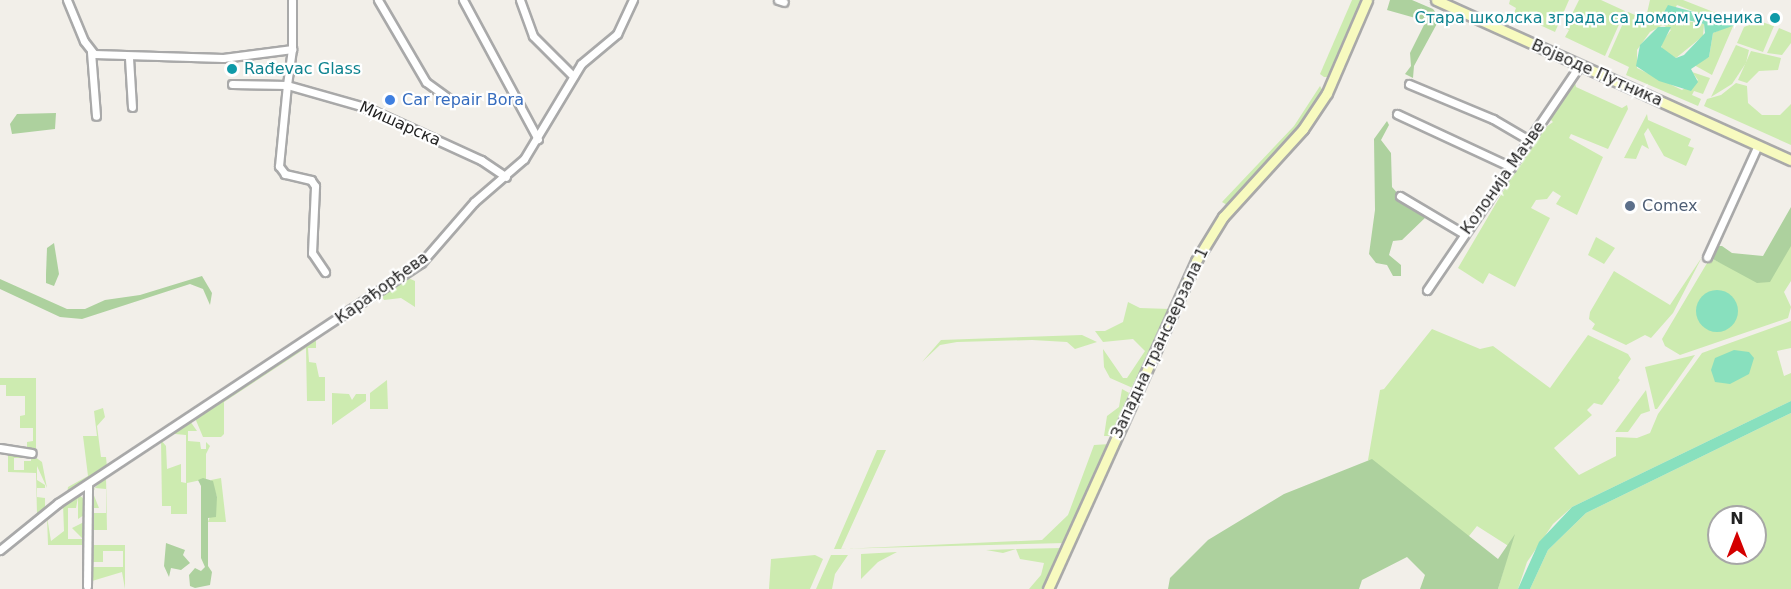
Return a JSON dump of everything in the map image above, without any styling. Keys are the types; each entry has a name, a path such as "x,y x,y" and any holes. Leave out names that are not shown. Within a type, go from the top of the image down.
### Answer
{"main road":[{"name":"Западна трансверзала 1","path":"1358,26 1366,0"},
{"name":"Западна трансверзала 1","path":"1048,589 1201,251 1237,200 1314,112 1338,73 1372,0"},
{"name":"Војводе Путника","path":"1436,0 1791,160"}],"street":[{"path":"67,0 91,52 96,116"},
{"path":"292,0 292,49 279,166 285,174 311,180 315,186 312,253 325,272"},
{"path":"378,0 426,82 449,99"},
{"path":"463,0 538,139"},
{"path":"520,0 533,36 573,76"},
{"name":"Карађорђева","path":"0,550 88,484 421,263 440,245 474,202 506,177 538,139 573,76 591,52 617,34 633,0"},
{"path":"91,52 129,58 223,58 292,49"},
{"path":"129,58 132,107"},
{"name":"Колонија Мачве","path":"1427,290 1580,65"},
{"name":"Мишарска","path":"232,84 287,85 365,107 481,160 506,177"},
{"path":"1409,84 1493,119 1529,140"},
{"path":"1397,114 1511,167"},
{"path":"1707,257 1758,145"},
{"path":"1400,196 1464,234"},
{"path":"0,448 32,453"},
{"path":"87,585 88,484"}],"green space":[{"path":"1352,0 1363,0 1332,77 1324,77 1320,74"},
{"path":"1390,0 1412,0 1433,9 1440,18 1414,66 1413,78 1405,74 1411,66 1410,53 1426,21 1387,10"},
{"path":"1510,0 1569,0 1555,32 1514,13 1516,8 1509,4"},
{"path":"1579,0 1601,0 1625,11 1605,56 1565,37 1569,30 1565,28"},
{"path":"1650,0 1683,0 1739,22 1708,17 1677,5 1670,18 1704,24 1703,36 1676,58 1662,51 1661,43 1671,30 1663,25 1650,32 1637,50 1637,68 1682,90 1698,80 1692,72 1710,78 1703,94 1694,91 1692,95 1701,99 1698,106 1626,75 1629,67 1608,57 1628,12 1635,15 1633,21 1644,26"},
{"path":"1668,5 1738,24 1713,33 1709,57 1691,69 1698,82 1691,91 1659,81 1636,66 1640,45 1658,27 1671,27 1661,47 1676,58 1684,55 1705,33 1704,24 1663,14"},
{"path":"1759,21 1774,26 1763,52 1737,43 1744,27"},
{"path":"1734,24 1712,75 1694,65 1709,57 1713,33"},
{"path":"1779,28 1791,33 1791,43 1782,55 1767,53"},
{"path":"1736,45 1749,50 1746,63 1732,84 1711,97"},
{"path":"1751,51 1781,58 1778,70 1759,71 1747,83 1738,80"},
{"path":"1575,82 1576,87 1622,108 1627,105 1628,109 1608,149 1571,134 1569,138 1603,157 1577,215 1556,204 1561,196 1553,191 1547,199 1536,200 1531,208 1550,218 1515,287 1489,273 1483,284 1458,268 1515,171 1542,130 1553,122 1550,119"},
{"path":"1736,83 1747,86 1748,103 1762,115 1780,115 1791,104 1791,145 1704,106 1707,99 1721,95"},
{"path":"1320,86 1323,91 1298,130 1227,205 1222,202 1294,126"},
{"path":"56,113 55,129 12,134 10,124 17,114"},
{"path":"1647,114 1648,120 1691,139 1688,146 1694,148 1686,166 1664,156 1648,128 1644,134 1649,149 1642,145 1636,159 1624,158"},
{"path":"1387,121 1389,125 1381,140 1391,153 1392,187 1400,196 1411,199 1427,216 1402,240 1393,241 1389,255 1401,265 1401,276 1393,276 1387,265 1376,263 1369,254 1375,210 1374,139"},
{"path":"1791,207 1791,246 1770,282 1757,283 1709,257 1711,246 1722,246 1732,253 1763,256"},
{"path":"1791,216 1791,281 1784,292 1791,307 1788,318 1680,355 1665,346 1662,339 1710,258 1761,281"},
{"path":"1596,237 1615,248 1604,264 1588,255"},
{"path":"54,243 59,274 54,286 46,283 46,274 47,248"},
{"path":"1702,257 1673,313 1651,338 1645,335 1626,345 1592,329 1595,324 1589,319 1590,312 1614,271 1670,305"},
{"path":"202,276 212,293 210,305 203,289 190,284 82,319 60,317 0,289 0,279 67,309 85,309 105,300 140,295"},
{"path":"408,278 415,281 415,307 401,298 384,300 381,294"},
{"path":"1717,290 1732,296 1738,311 1732,326 1717,332 1702,326 1696,311 1702,296"},
{"path":"1128,302 1140,308 1170,309 1135,389 1110,378 1104,367 1103,349 1123,378 1127,378 1145,351 1133,339 1103,342 1095,331 1105,331 1123,322"},
{"path":"1791,321 1791,348 1777,351 1784,376 1791,373 1791,401 1572,507 1553,524 1527,562 1518,589 1498,589 1510,547 1477,526 1465,541 1368,460 1380,390 1384,389 1432,329 1480,349 1493,346 1550,388 1588,335 1628,354 1631,359 1618,378 1620,380 1602,405 1594,403 1587,410 1592,415 1554,448 1579,475 1616,456 1616,437 1637,438 1650,433 1658,414 1702,353"},
{"path":"1082,335 1097,342 1075,349 1067,342 1032,340 957,342 940,345 922,362 941,340"},
{"path":"316,338 316,348 308,348 309,362 316,363 319,377 325,377 325,401 307,401 306,348 224,402 224,434 221,437 203,437 195,418"},
{"path":"1734,350 1749,352 1754,358 1749,374 1730,384 1715,382 1711,370 1715,358"},
{"path":"1695,355 1657,409 1655,409 1645,367"},
{"path":"0,378 36,378 36,450 27,449 27,442 33,441 33,428 20,428 20,416 25,415 25,396 6,396 6,385 0,385"},
{"path":"387,380 388,409 370,409 370,393"},
{"path":"1122,389 1131,394 1131,398 1113,436 1104,436 1107,416 1119,407"},
{"path":"1646,390 1650,411 1641,414 1628,432 1615,432"},
{"path":"332,393 349,394 352,400 356,394 366,394 366,401 332,425"},
{"path":"1791,401 1791,413 1586,513 1548,550 1530,589 1518,589 1539,542 1572,507"},
{"path":"103,408 105,417 97,426 101,457 106,457 107,467 67,494 68,487 88,476 83,436 97,436 94,411"},
{"path":"1791,413 1791,589 1530,589 1548,550 1586,513"},
{"path":"190,421 197,431 188,431 188,441 200,442 201,449 206,449 206,442 210,446 206,454 206,479 187,483 187,514 171,514 171,506 162,506 161,440 166,446 167,469 181,464 181,482 186,483 186,435 175,434 175,431"},
{"path":"1110,444 1065,543 851,549 1042,540 1068,515 1094,445"},
{"path":"877,450 886,450 841,549 834,549"},
{"path":"8,451 22,453 22,458 14,458 14,470 24,470 24,461 31,461 31,454 42,462 47,488 37,466 37,480 45,485 45,488 37,488 37,497 45,498 45,508 37,514 36,473 8,472"},
{"path":"1372,459 1498,559 1515,534 1498,589 1420,589 1425,575 1407,557 1362,580 1359,589 1168,589 1170,578 1208,540 1284,494"},
{"path":"106,476 107,530 91,530 91,513 106,513 106,489 95,488 93,493 99,508 91,508 91,492"},
{"path":"203,478 213,481 217,497 216,517 208,518 208,566 212,572 210,585 195,588 190,586 189,575 195,568 201,571 205,567 201,558 201,486 198,480"},
{"path":"221,478 226,522 208,522 217,497 211,480"},
{"path":"78,494 84,499 84,515 78,519 78,497 76,508 68,508 68,539 83,539 72,528 84,522 85,545 48,545 47,517 51,541 64,531 63,504"},
{"path":"166,543 185,550 183,555 190,563 181,570 171,568 169,577 164,566"},
{"path":"93,545 125,545 125,589 122,572 92,581 92,567 123,567 123,551 103,551 103,562 92,562"},
{"path":"1063,548 1045,589 1029,589 1041,575 1044,563 1020,559 1016,549"},
{"path":"1016,549 1003,553 986,550"},
{"path":"897,552 878,562 861,579 861,554"},
{"path":"815,555 823,559 810,589 769,589 771,559"},
{"path":"831,555 848,555 835,574 832,589 816,589"}],"place":[{"name":"Стара школска зграда са домом ученика","path":"1775,18"},
{"name":"Rađevac Glass","path":"232,69"},
{"name":"Car repair Bora","path":"390,100"},
{"name":"Comex","path":"1630,206"}]}
